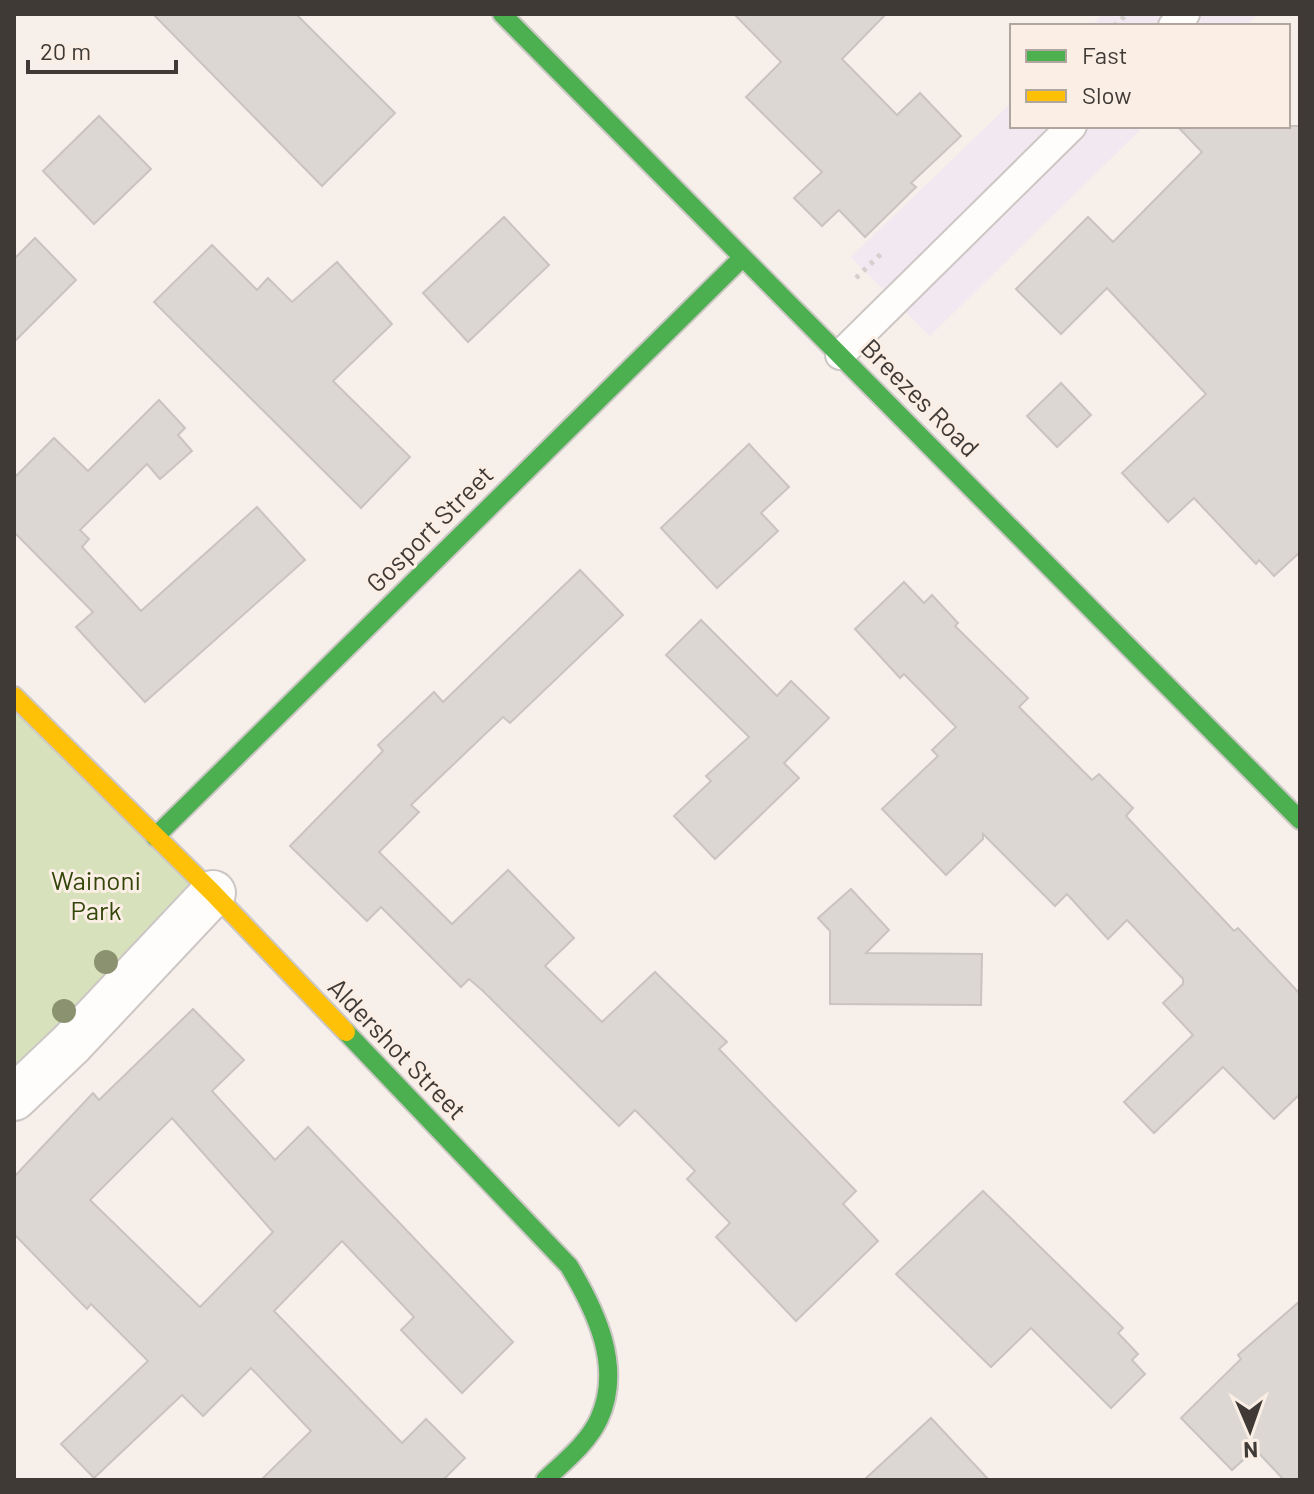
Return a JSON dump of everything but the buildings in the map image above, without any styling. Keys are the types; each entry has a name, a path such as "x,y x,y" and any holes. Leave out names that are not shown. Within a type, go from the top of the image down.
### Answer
{"street":[{"name":"Breezes Road","path":"502,14 741,259 1300,820"},
{"name":"Gosport Street","path":"155,837 741,259"},
{"name":"Aldershot Street","path":"14,696 213,893 569,1266 594,1307 605,1346 608,1385 599,1420 545,1480"},
{"path":"14,1098 71,1044 213,893"}],"lane":[{"path":"840,355 1070,128"}],"shaded area":[{"path":"1103,14 1258,14 1247,24 1093,24"},
{"path":"1010,104 1010,128 1142,128 930,336 851,257"}],"green space":[{"name":"Wainoni Park","path":"14,696 213,893 14,1098"}],"traffic: fast":[{"path":"502,14 1300,820"},
{"path":"155,837 741,259"},
{"path":"346,1032 569,1266 597,1320 607,1360 606,1399 589,1436 545,1480"}],"traffic: slow":[{"path":"14,696 213,893 346,1032"}]}
